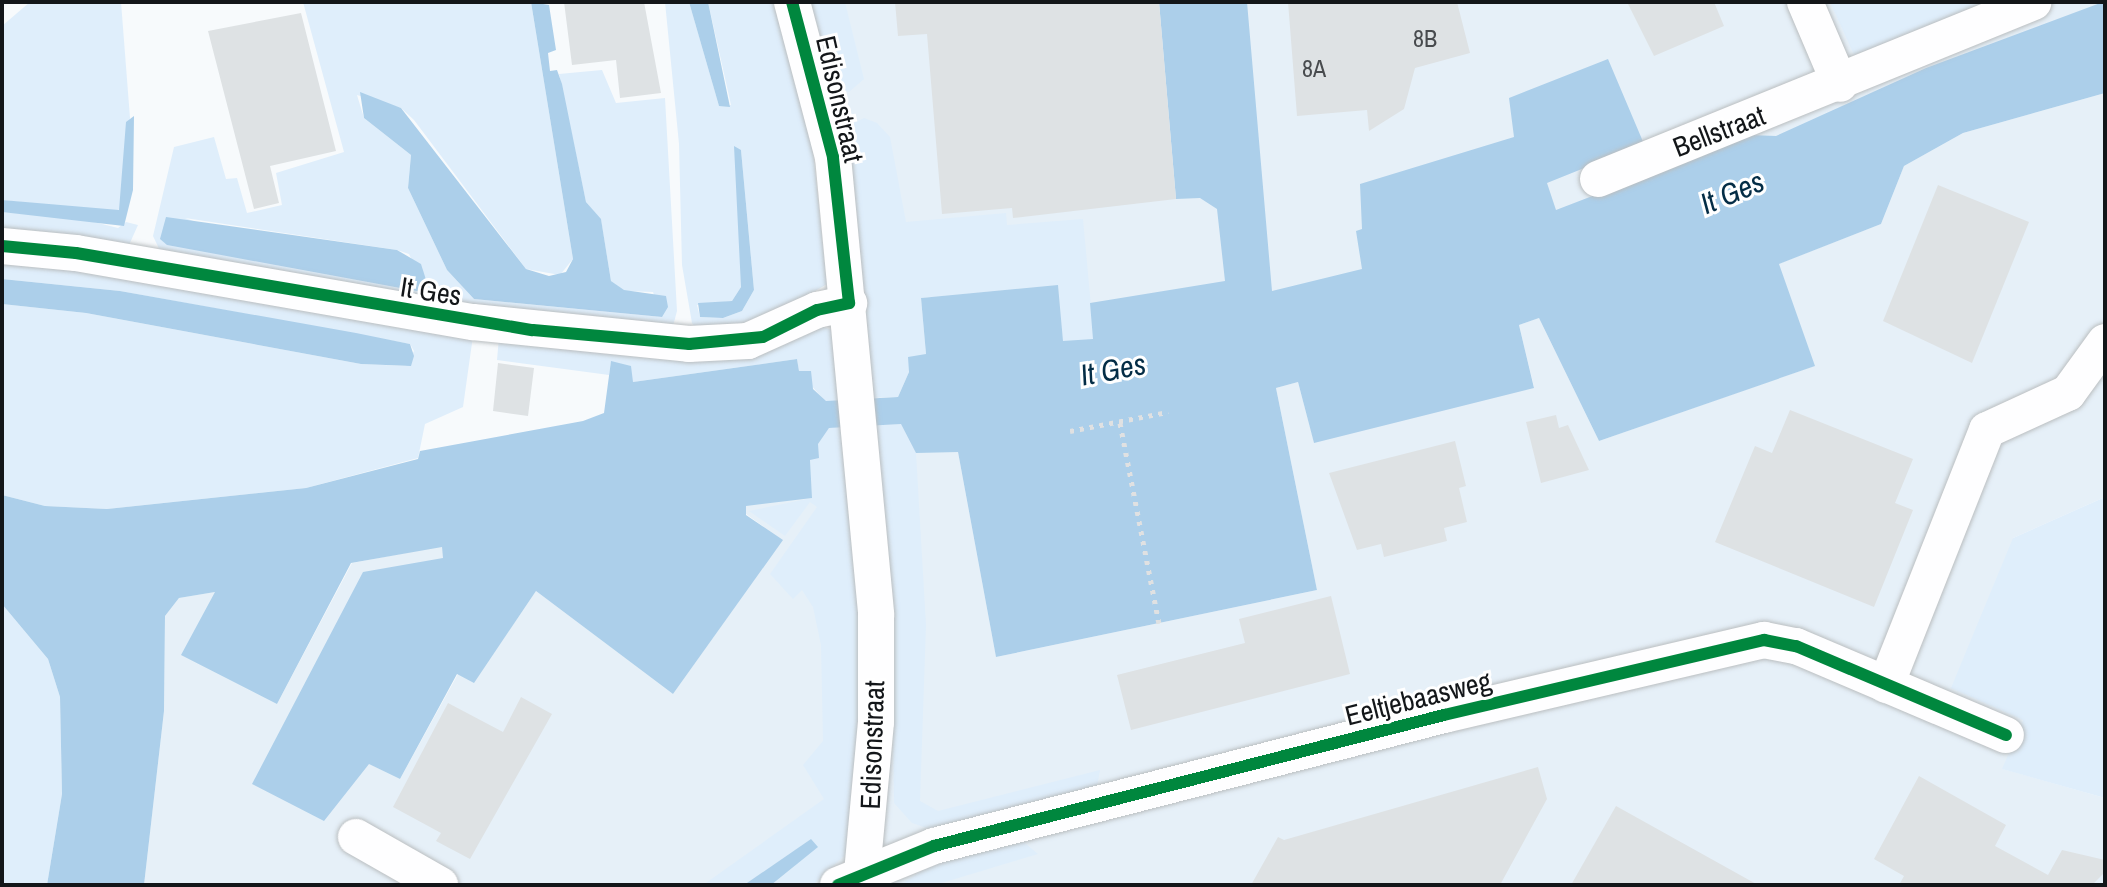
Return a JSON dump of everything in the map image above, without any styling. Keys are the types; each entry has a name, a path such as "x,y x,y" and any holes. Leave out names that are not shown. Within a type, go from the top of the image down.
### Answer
{"street":[{"name":"Edisonstraat","path":"792,2 833,157 876,615 876,722 854,880"},
{"path":"1805,2 1840,84"},
{"name":"Bellstraat","path":"1598,179 1840,84 2033,2"},
{"name":"It Ges","path":"2,246 76,253 488,324 689,344 748,341 817,310 849,303"},
{"path":"1886,685 1987,430 2068,393 2105,342"},
{"name":"Eeltjebaasweg","path":"854,880 934,846 1730,645 1764,640 1796,646 2006,735"},
{"path":"356,837 440,885"}],"path":[{"path":"1070,431 1168,412"},
{"path":"1120,423 1159,623"}],"shaded area":[{"path":"30,2 121,2 130,118 121,208 116,212 2,200 2,26"},
{"path":"303,2 531,2 573,259 560,275 526,269 414,120 401,108 357,95 364,118 411,155 408,188 447,270 474,299 662,317 653,292 624,291 611,281 601,220 586,202 559,74 602,70 616,103 665,98 677,311 673,326 576,322 162,255 153,236 174,147 214,137 226,179 237,178 247,213 282,205 276,173 344,152","holes":["185,218 409,254 426,290 345,277"]},
{"path":"665,2 689,2 719,106 731,105 708,2 773,2 811,132 827,284 761,323 695,327 682,265 679,144","holes":["741,150 754,290 742,311 723,318 700,317 697,305 732,301 741,287"]},
{"path":"808,2 845,2 864,79 849,92 834,88"},
{"path":"822,2 2105,4 1510,244 1092,355 957,353 856,138"},
{"path":"1830,2 1999,2 1856,59"},
{"path":"2105,93 2105,497 2013,538 2023,720 2003,769 2105,798 2105,885 144,885 164,711 165,616 179,598 215,592 277,704 352,563 442,546 444,558 370,764 400,779 458,674 474,682 536,591 673,694 782,540 746,514 746,506 829,428 901,424 958,452 996,657 1317,590 1276,388 1298,382 1314,442 1534,387 1519,325 1539,318 1599,441 1814,366 1778,264 1881,224 1904,166 1963,133"},
{"path":"864,118 877,123 890,137 906,222 1006,213 1007,225 1083,219 1094,339 1063,342 1058,285 921,298 926,354 909,372 898,397 874,398 845,142 848,126"},
{"path":"2,212 78,218 118,228 126,222 138,225 129,245 2,231"},
{"path":"2,256 473,336 463,407 425,424 418,458 306,488 107,509 45,506 2,495 2,304 86,313 361,364 406,366 414,351 410,344 120,291 2,279"},
{"path":"818,325 835,331 842,400 826,402 799,372 797,359 633,382 611,362 609,375 497,360 499,337"},
{"path":"901,424 916,453 926,625 920,801 938,811 1100,770 1097,787 933,830 912,823 894,803 891,608 875,425"},
{"path":"844,427 859,623 858,756 849,851 813,885 771,885 794,867 811,839 744,885 703,885 824,799 803,765 823,741 821,645 813,607 802,590 793,599 770,574 817,507 810,502 785,536 749,511 812,498 810,459 818,458 818,444 829,428"},
{"path":"2105,497 2105,798 2002,769 2023,720 1951,688 2013,538"},
{"path":"2,604 48,659 60,697 62,794 47,885 2,885"},
{"path":"1020,839 1038,854 935,885 901,885 928,866"}],"water":[{"path":"531,2 549,5 556,50 548,53 550,71 557,70 562,84 586,202 601,219 611,281 624,290 666,296 668,307 662,317 474,299 447,270 408,188 411,155 364,118 360,92 401,108 526,269 549,276 566,272 573,259"},
{"path":"689,2 708,2 730,107 719,106"},
{"name":"It Ges","path":"1159,2 1247,2 1272,291 1362,269 1356,231 1362,229 1360,184 1514,137 1509,98 1608,59 1644,144 1547,183 1556,210 1751,135 1776,136 1926,68 2103,2 2105,93 1963,133 1904,166 1881,224 1779,264 1815,366 1599,441 1539,318 1519,325 1534,388 1314,443 1298,382 1276,388 1317,590 996,657 958,452 916,453 901,424 829,428 818,444 819,458 810,460 812,498 746,506 746,515 783,540 673,694 536,591 474,683 457,674 400,779 369,764 324,821 252,784 363,572 443,558 442,547 351,563 277,704 181,655 215,592 179,598 165,616 164,711 144,885 47,885 62,794 60,697 48,659 2,604 2,495 45,506 107,509 306,488 418,459 420,451 583,421 604,413 611,361 631,366 633,382 797,359 799,371 811,371 813,389 826,401 898,397 909,372 908,357 926,354 921,298 1058,285 1063,341 1093,339 1090,303 1225,281 1217,209 1200,198 1176,199"},
{"path":"134,116 133,190 124,226 2,212 2,200 119,210 126,122"},
{"path":"734,146 741,150 754,290 742,311 723,318 700,317 698,303 732,301 741,287"},
{"path":"166,217 397,250 421,264 428,286 422,292 167,245 160,239"},
{"path":"2,279 120,291 356,333 410,344 414,356 411,366 361,364 86,313 2,304"},
{"path":"811,839 818,847 771,885 744,885"}],"building":[{"path":"564,2 644,2 661,93 620,98 616,60 572,65"},
{"path":"895,2 1159,2 1176,199 1013,218 1012,208 942,214 927,34 898,36"},
{"path":"1288,2 1457,2 1470,53 1415,68 1404,109 1369,131 1367,110 1297,116"},
{"path":"1627,2 1714,2 1724,26 1654,56"},
{"path":"301,13 336,151 270,166 279,203 254,209 208,31"},
{"path":"1938,185 2029,222 1972,363 1883,321"},
{"path":"498,363 534,368 528,416 493,411"},
{"path":"1790,410 1913,459 1895,503 1913,510 1874,607 1715,542 1755,446 1772,453"},
{"path":"1556,415 1559,428 1568,425 1589,470 1541,483 1526,422"},
{"path":"1455,441 1466,486 1459,488 1467,522 1444,528 1447,541 1384,557 1381,544 1357,550 1329,473"},
{"path":"1331,596 1350,674 1131,730 1117,675 1245,643 1239,619"},
{"path":"521,697 552,714 470,859 436,841 441,833 393,807 448,703 503,732"},
{"path":"1538,767 1547,799 1500,885 1251,885 1278,837 1284,840"},
{"path":"1919,776 2006,825 1995,846 2048,875 2062,850 2105,860 2105,872 2092,885 1899,885 1904,876 1874,859"},
{"path":"1616,806 1758,885 1571,885"}],"cycle path":[{"path":"2,246 76,253 533,330 689,344 763,337 817,310 849,303 833,157 792,2"},
{"path":"838,885 934,846 1444,715 1764,640 1796,646 2006,735"}]}
